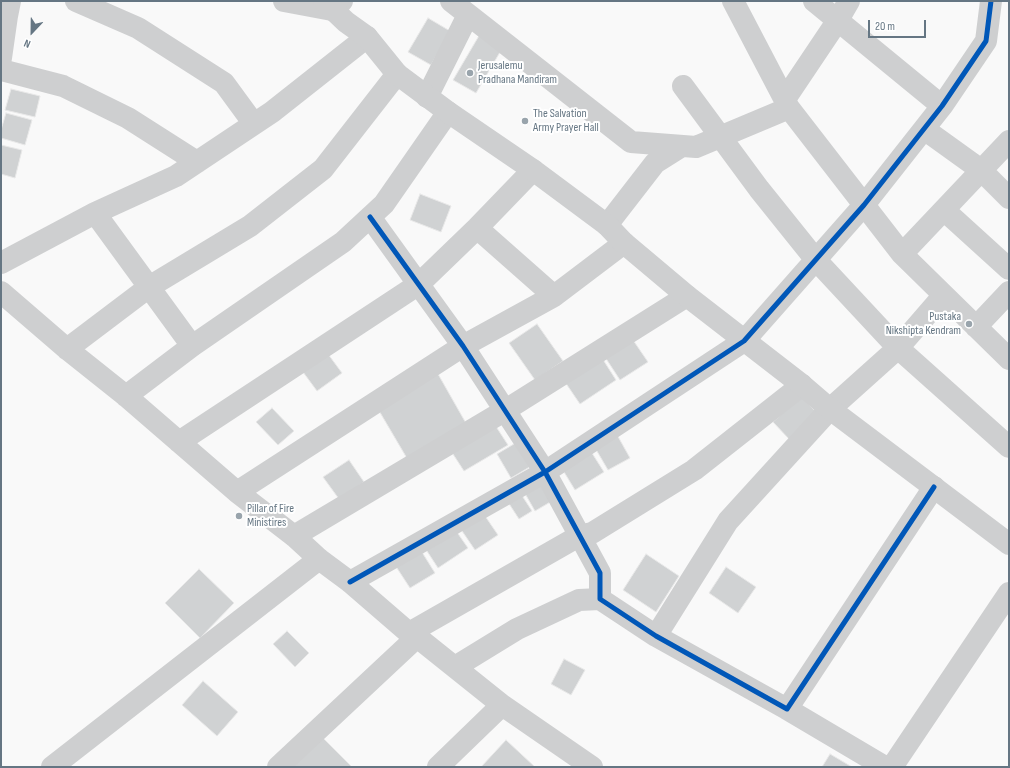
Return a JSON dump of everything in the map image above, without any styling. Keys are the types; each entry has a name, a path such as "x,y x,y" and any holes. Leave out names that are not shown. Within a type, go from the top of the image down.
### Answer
{"street":[{"path":"76,1 138,28 224,83 254,124"},
{"path":"284,1 333,4 346,22 367,36 397,74 448,112 533,170 607,225 624,243 686,296 802,385 830,409 1009,544"},
{"path":"451,1 631,142 696,147 720,137 787,103 849,1"},
{"path":"733,1 787,103 902,254 976,327 1006,350"},
{"path":"814,1 942,106"},
{"path":"350,582 545,472 744,341 864,205 942,106 986,41 991,1"},
{"path":"1,58 6,10"},
{"path":"427,97 468,15"},
{"path":"1,263 95,214 176,176 272,112 367,36"},
{"path":"1,70 63,86 128,118 197,162"},
{"path":"67,349 149,287 250,226 323,169 397,74"},
{"path":"683,86 759,189 816,260 898,348 1009,447"},
{"path":"126,396 192,346 343,242 384,204 448,112"},
{"path":"924,129 981,170 1009,198"},
{"path":"902,254 1009,141"},
{"path":"607,225 655,163 682,146"},
{"path":"179,442 418,284 477,228 533,170"},
{"path":"944,210 1009,269"},
{"path":"95,214 192,346"},
{"path":"370,217 463,346 504,412 545,472 600,573 600,599"},
{"path":"477,228 554,296"},
{"path":"237,492 463,346 554,296 624,243"},
{"path":"1,292 67,349 126,396 237,492 294,536 319,559 350,582 413,635 502,705 592,767"},
{"path":"976,327 1009,292"},
{"path":"294,536 504,412 686,296"},
{"path":"656,636 728,521 830,409 898,348 943,296"},
{"path":"278,767 413,635 579,536 592,533 694,470 802,385"},
{"path":"787,708 934,487"},
{"path":"52,767 319,559"},
{"path":"892,767 1009,594"},
{"path":"455,668 517,629 579,600 600,599 656,636 787,708 885,767"},
{"path":"438,767 502,705"}],"building":[{"path":"428,18 450,31 431,65 408,52"},
{"path":"480,34 503,47 476,93 453,80"},
{"path":"11,89 40,96 35,117 5,110"},
{"path":"6,113 32,120 25,145 1,138 1,130"},
{"path":"1,145 22,150 15,178 1,174"},
{"path":"420,194 451,206 441,232 410,220"},
{"path":"537,324 563,361 535,380 509,343"},
{"path":"633,340 648,362 620,380 605,357"},
{"path":"328,354 342,373 317,391 303,372"},
{"path":"602,358 616,380 580,404 565,382"},
{"path":"438,374 467,425 408,460 378,409"},
{"path":"801,396 817,413 789,439 773,422"},
{"path":"272,408 294,431 278,445 256,422"},
{"path":"495,425 508,445 464,471 451,451"},
{"path":"616,433 630,458 608,470 594,446"},
{"path":"519,441 533,465 511,478 497,454"},
{"path":"590,450 604,472 575,490 561,467"},
{"path":"349,460 364,482 339,499 323,477"},
{"path":"539,480 552,501 535,511 523,490"},
{"path":"519,491 532,511 519,519 506,499"},
{"path":"483,513 498,535 475,550 460,528"},
{"path":"454,528 468,548 438,568 425,548"},
{"path":"420,549 435,573 410,588 395,565"},
{"path":"646,554 679,576 656,612 623,590"},
{"path":"726,567 756,587 738,613 709,593"},
{"path":"199,569 234,603 200,638 165,603"},
{"path":"287,631 309,653 295,667 273,644"},
{"path":"564,659 585,670 571,695 551,684"},
{"path":"203,681 238,712 217,736 182,705"},
{"path":"321,736 352,767 293,767"},
{"path":"506,740 535,767 481,767"},
{"path":"830,754 852,767 822,767"}],"cycle path":[{"path":"350,582 545,472 744,341 864,205 942,106 986,41 991,1"},
{"path":"370,217 463,346 545,472 600,573 600,599 656,636 787,709 934,487"}],"place":[{"name":"Jerusalemu Pradhana Mandiram","path":"470,73"},
{"name":"The Salvation Army Prayer Hall","path":"525,121"},
{"name":"Pustaka Nikshipta Kendram","path":"969,324"},
{"name":"Pillar of Fire Ministires","path":"239,516"}]}
